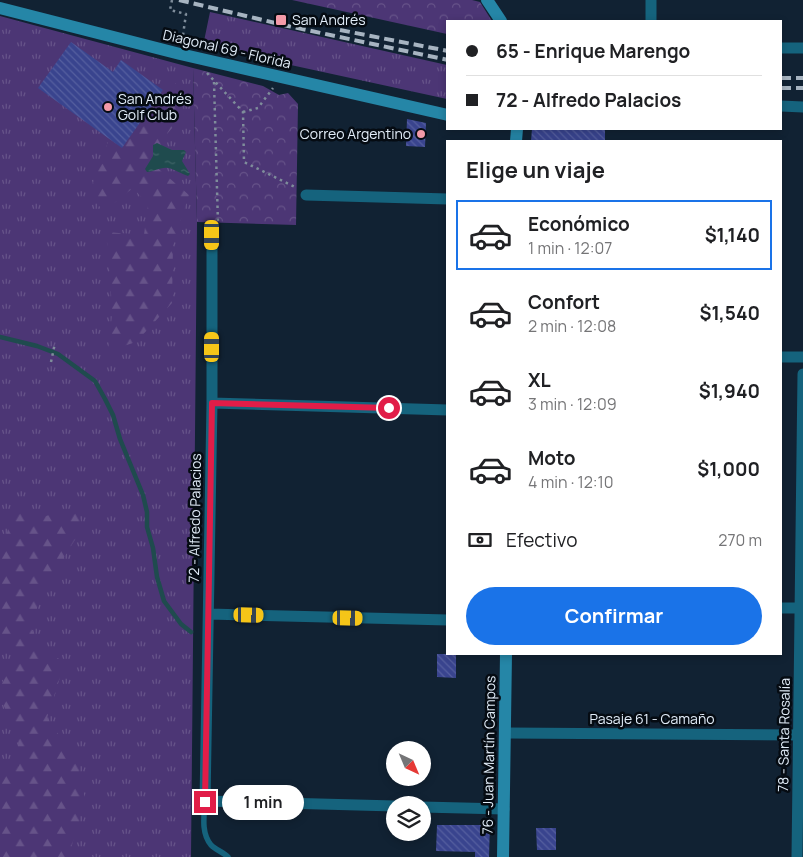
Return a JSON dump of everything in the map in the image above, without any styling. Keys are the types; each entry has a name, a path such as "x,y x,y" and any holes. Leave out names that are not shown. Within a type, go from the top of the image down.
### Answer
{"street":[{"path":"487,0 500,20"},
{"path":"650,0 651,20"},
{"name":"Diagonal 69 - Florida","path":"0,8 180,54 446,114"},
{"path":"782,48 803,48"},
{"path":"782,106 803,107"},
{"path":"306,196 446,198"},
{"name":"72 - Alfredo Palacios","path":"205,802 212,403 212,235"},
{"path":"782,357 803,357"},
{"name":"78 - Santa Rosalía","path":"797,857 802,608 803,374"},
{"path":"212,403 446,410"},
{"path":"782,608 802,608"},
{"path":"209,614 446,620"},
{"name":"76 - Juan Martín Campos","path":"503,857 506,655"},
{"name":"Pasaje 61 - Camaño","path":"505,733 799,735"},
{"path":"205,802 386,806"},
{"path":"431,807 504,809"}],"lane":[{"path":"205,802 204,830 211,845 228,857"}],"path":[{"path":"172,0 170,10 186,14 184,31"},
{"path":"243,112 258,108 272,91 278,76"},
{"path":"212,235 218,223 214,81 243,112 244,162 297,188 306,196"},
{"path":"50,362 55,342"}],"green space":[{"path":"292,0 472,0 480,2 491,20 446,20 446,34"},
{"path":"210,12 446,65 446,99 203,46"},
{"path":"0,16 193,68 197,222 191,857 0,857"},
{"path":"193,68 263,86 279,95 288,93 298,104 296,225 197,222"},
{"path":"180,78 184,114 167,134 154,165 189,195 173,243 172,303 136,342 108,351 112,315 106,232 144,235 148,204 133,188 103,212 90,191 109,139 122,148 139,125"},
{"path":"76,507 83,527 41,594 31,629 44,651 65,662 47,718 61,738 79,755 79,772 85,799 70,852 75,857 0,857 0,769 19,766 18,738 0,697 0,688 13,658 0,639 0,560 13,510 46,516"}],"water":[{"path":"157,143 172,150 184,150 186,152 182,161 190,174 188,176 168,168 147,172 145,169 153,156 153,145"}],"building":[{"name":"San Andrés Golf Club","path":"71,42 113,72 121,60 163,90 122,148 38,88"},
{"path":"407,119 426,123 425,147 406,146"},
{"path":"532,130 605,130 605,140 531,140"},
{"path":"437,654 456,655 456,678 437,677"},
{"path":"437,825 490,825 489,857 475,857 475,852 436,851"},
{"path":"536,828 556,828 556,850 537,850"}],"waterway":[{"path":"0,337 37,346 58,354 95,381 113,415 120,439 143,495 147,512 147,527 164,601 181,624 191,632"}],"railway":[{"path":"179,0 288,26 446,60"},
{"path":"340,30 446,51"},
{"path":"782,78 803,78"},
{"path":"782,88 803,88"}],"place":[{"name":"San Andrés","path":"281,20"},
{"name":"San Andrés Golf Club","path":"108,107"},
{"name":"Correo Argentino","path":"421,134"}],"route":[{"path":"205,802 212,403 389,408"}]}
